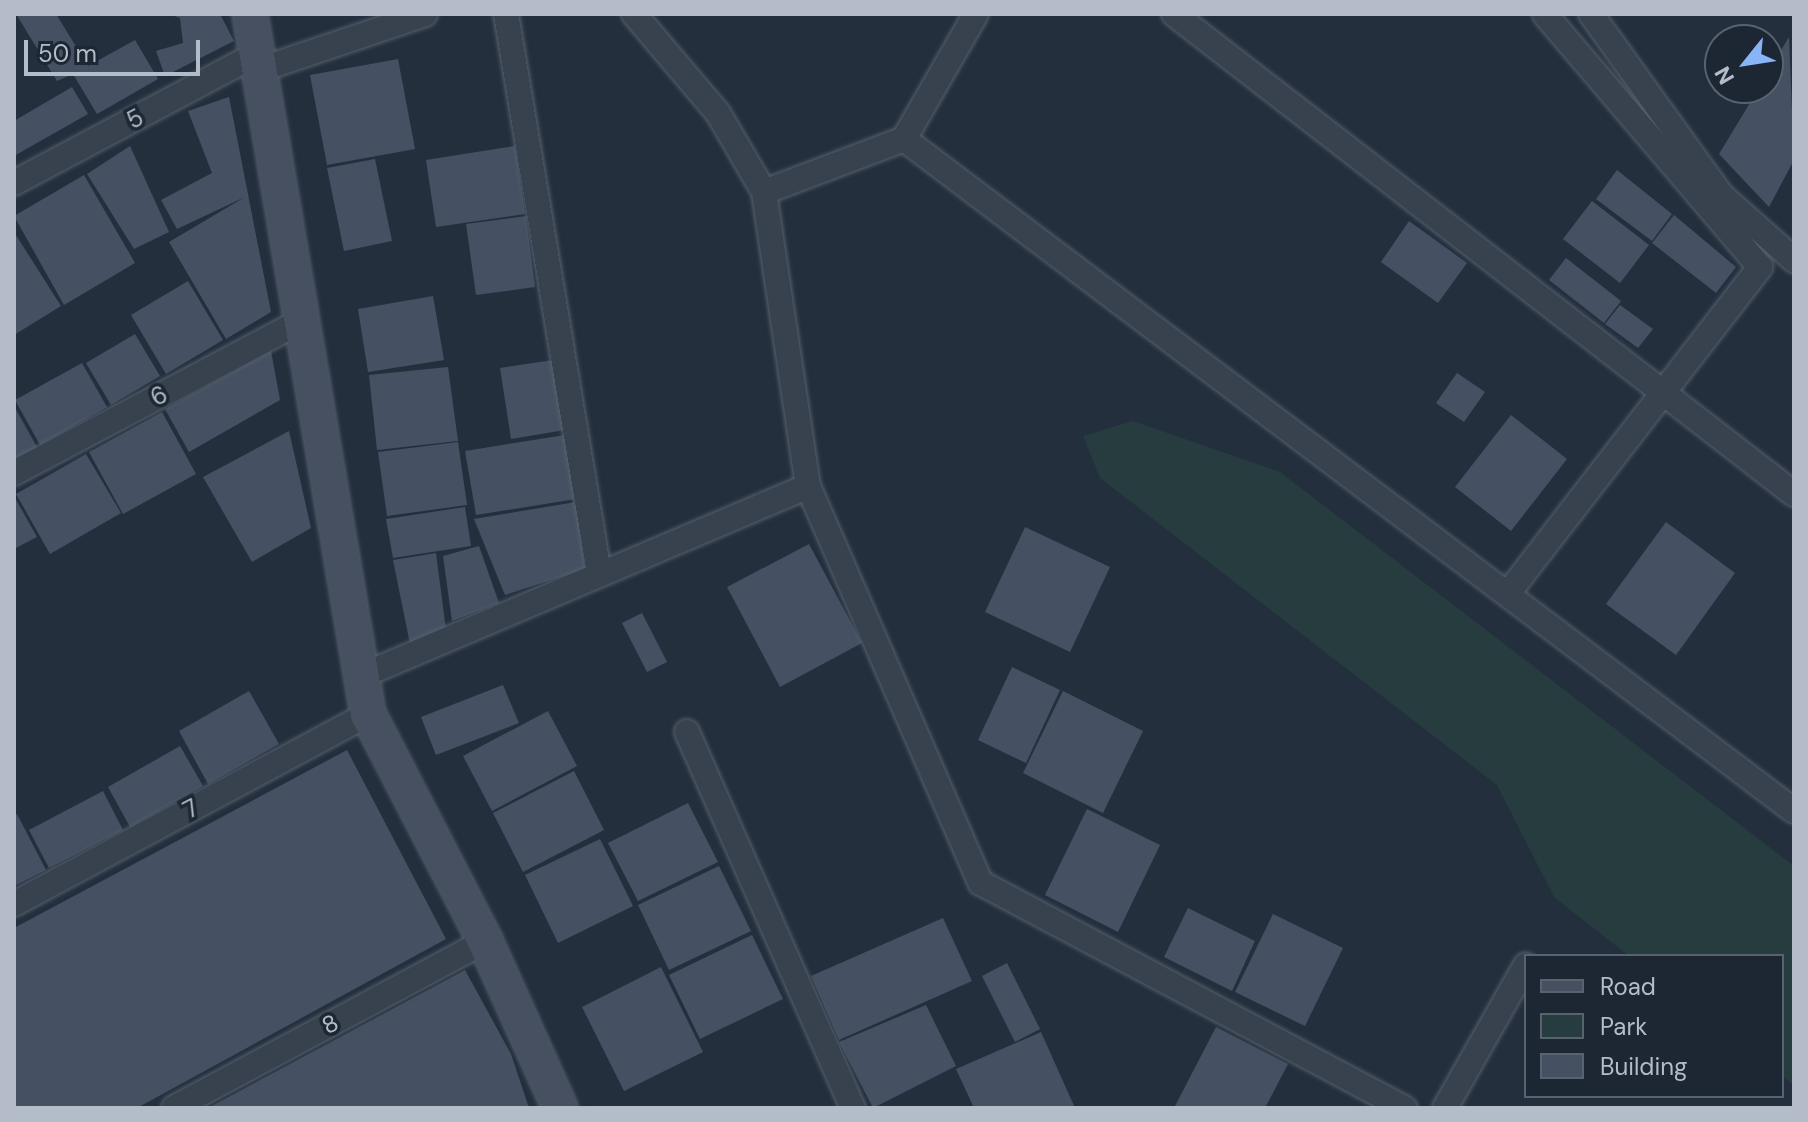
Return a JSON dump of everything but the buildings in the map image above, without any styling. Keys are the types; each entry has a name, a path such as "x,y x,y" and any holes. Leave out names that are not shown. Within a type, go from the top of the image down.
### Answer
{"street":[{"path":"250,14 368,714 485,941 560,1108"},
{"name":"5","path":"14,183 258,62 425,14"},
{"path":"506,14 599,573"},
{"path":"634,14 718,113 764,192 808,486 981,883 1405,1108"},
{"path":"764,192 904,139 976,14"},
{"path":"1174,14 1794,494"},
{"path":"1509,592 1760,267 1545,14"},
{"path":"1591,14 1721,195 1794,260"},
{"path":"904,139 1509,592 1794,811"},
{"name":"6","path":"14,473 303,320"},
{"path":"361,676 808,486"},
{"name":"7","path":"14,904 368,714"},
{"path":"687,732 853,1108"},
{"name":"8","path":"174,1108 485,941"},
{"path":"1445,1108 1524,969"}],"green space":[{"path":"1133,421 1280,472 1794,866 1794,1085 1784,1078 1784,954 1626,954 1554,897 1497,785 1100,478 1083,436"}]}
